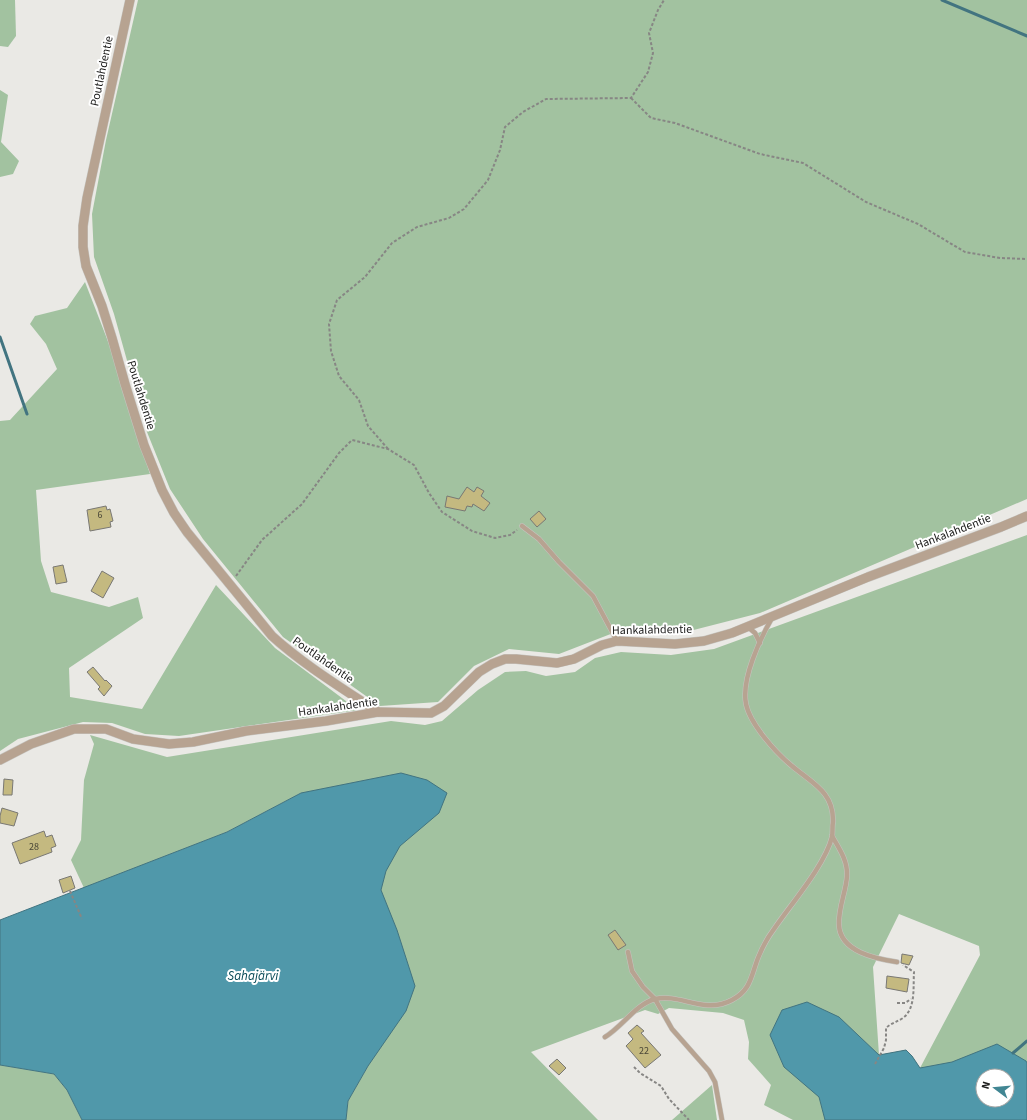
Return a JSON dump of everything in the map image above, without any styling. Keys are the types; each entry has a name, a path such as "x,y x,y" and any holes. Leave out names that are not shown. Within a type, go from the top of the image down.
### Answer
{"street":[{"name":"Poutlahdentie","path":"130,0 92,172 83,226 83,247 86,266 102,306 144,445 162,490 174,513 187,532 230,586 272,636 288,650 378,712"},
{"name":"Hankalahdentie","path":"0,760 32,744 74,729 106,729 133,739 169,744 193,742 246,731 326,721 378,712 431,713 444,706 479,672 492,664 505,659 516,658 557,663 574,659 602,645 617,641 675,644 704,641 732,633 868,577 1027,516"}],"lane":[{"path":"522,526 539,539 559,562 593,596 617,641"},
{"path":"605,1037 613,1032 639,1007 655,999 670,999 706,1006 732,1000 746,989 752,977 758,958 770,935 814,872 826,852 832,836 833,815 830,803 824,792 780,755 750,716 746,702 747,682 755,652 774,615"},
{"path":"748,626 760,642"},
{"path":"832,836 845,861 848,875 839,926 843,937 851,947 876,959 897,962"},
{"path":"628,952 632,971 643,987 655,999 672,1029 715,1082 722,1120"}],"path":[{"path":"631,98 648,72 653,53 650,33 658,10 664,0"},
{"path":"522,526 510,535 495,538 472,531 442,512 429,493 414,465 388,449 368,426 359,400 339,376 331,351 330,324 337,300 365,277 392,243 417,227 449,218 464,209 488,180 500,150 505,127 523,112 546,99 631,98 652,118 675,124 760,154 803,163 866,202 918,224 965,252 1000,258 1027,259"},
{"path":"230,586 262,540 302,504 339,453 352,440 388,449"},
{"path":"70,891 82,919"},
{"path":"875,1064 884,1048 886,1028 904,1017 911,1006 914,972 897,962"},
{"path":"897,1003 905,1003 912,998"},
{"path":"634,1067 640,1073 661,1086 669,1099 689,1120"}],"green space":[{"path":"0,0 15,0 16,36 8,47 0,46"},
{"path":"138,0 1027,0 1027,499 760,613 674,635 621,630 559,654 509,649 474,666 438,702 380,706 283,637 203,539 170,489 147,432 114,314 94,257 92,214 106,140"},
{"path":"0,90 8,95 1,142 19,161 13,174 0,177"},
{"path":"85,282 109,344 150,474 36,490 41,561 51,592 109,607 138,597 143,618 69,668 70,697 142,709 216,585 275,648 358,710 179,736 145,734 112,723 83,722 18,739 0,751 0,421 10,420 57,369 46,344 30,324 35,316 67,308"},
{"path":"1027,535 1027,1120 793,1120 764,1105 771,1085 748,1059 749,1042 744,1020 723,1013 669,1008 658,1014 645,1010 531,1052 598,1120 346,1120 348,1101 368,1066 301,793 227,832 84,888 71,860 81,840 84,780 94,744 90,735 167,757 391,721 425,725 442,721 478,690 505,672 526,671 546,676 575,672 595,658 621,652 671,655 714,649","holes":["899,914 979,946 980,955 920,1068 906,1050 879,1055 873,967"]},
{"path":"0,1065 54,1074 67,1090 82,1120 0,1120"},
{"path":"712,1085 717,1120 672,1120"}],"water":[{"name":"Sahajärvi","path":"401,773 427,780 447,793 439,813 400,846 386,871 381,890 397,930 415,986 406,1011 368,1066 348,1101 346,1120 82,1120 67,1090 54,1074 0,1065 0,920 227,832 301,793"},
{"path":"807,1002 839,1017 879,1055 906,1050 920,1068 952,1062 997,1044 1027,1063 1027,1120 825,1120 819,1097 784,1067 770,1035 782,1010"}],"building":[{"path":"467,487 474,492 477,487 484,491 481,496 490,503 484,511 473,504 472,507 467,506 465,511 445,507 447,496 459,499"},
{"path":"106,506 107,510 110,509 113,521 110,522 111,527 90,531 87,510"},
{"path":"539,511 546,519 537,527 530,519"},
{"path":"63,565 67,582 56,584 53,567"},
{"path":"102,571 114,578 103,598 91,591"},
{"path":"93,667 105,681 106,680 112,686 104,696 98,689 100,687 87,672"},
{"path":"4,779 13,780 12,795 3,795"},
{"path":"2,808 18,813 14,826 0,823"},
{"path":"44,831 46,837 52,835 56,846 51,848 52,852 20,864 12,843"},
{"path":"71,876 75,888 63,893 59,880"},
{"path":"615,930 626,945 618,950 608,935"},
{"path":"902,954 913,956 909,965 901,963"},
{"path":"887,976 909,979 907,992 886,988"},
{"path":"637,1025 644,1031 641,1033 661,1055 645,1068 626,1046 633,1039 628,1033"},
{"path":"557,1059 566,1068 559,1075 549,1066"}],"waterway":[{"path":"942,0 1027,36"},
{"path":"0,337 27,414"},
{"path":"1013,1053 1027,1041"}]}
